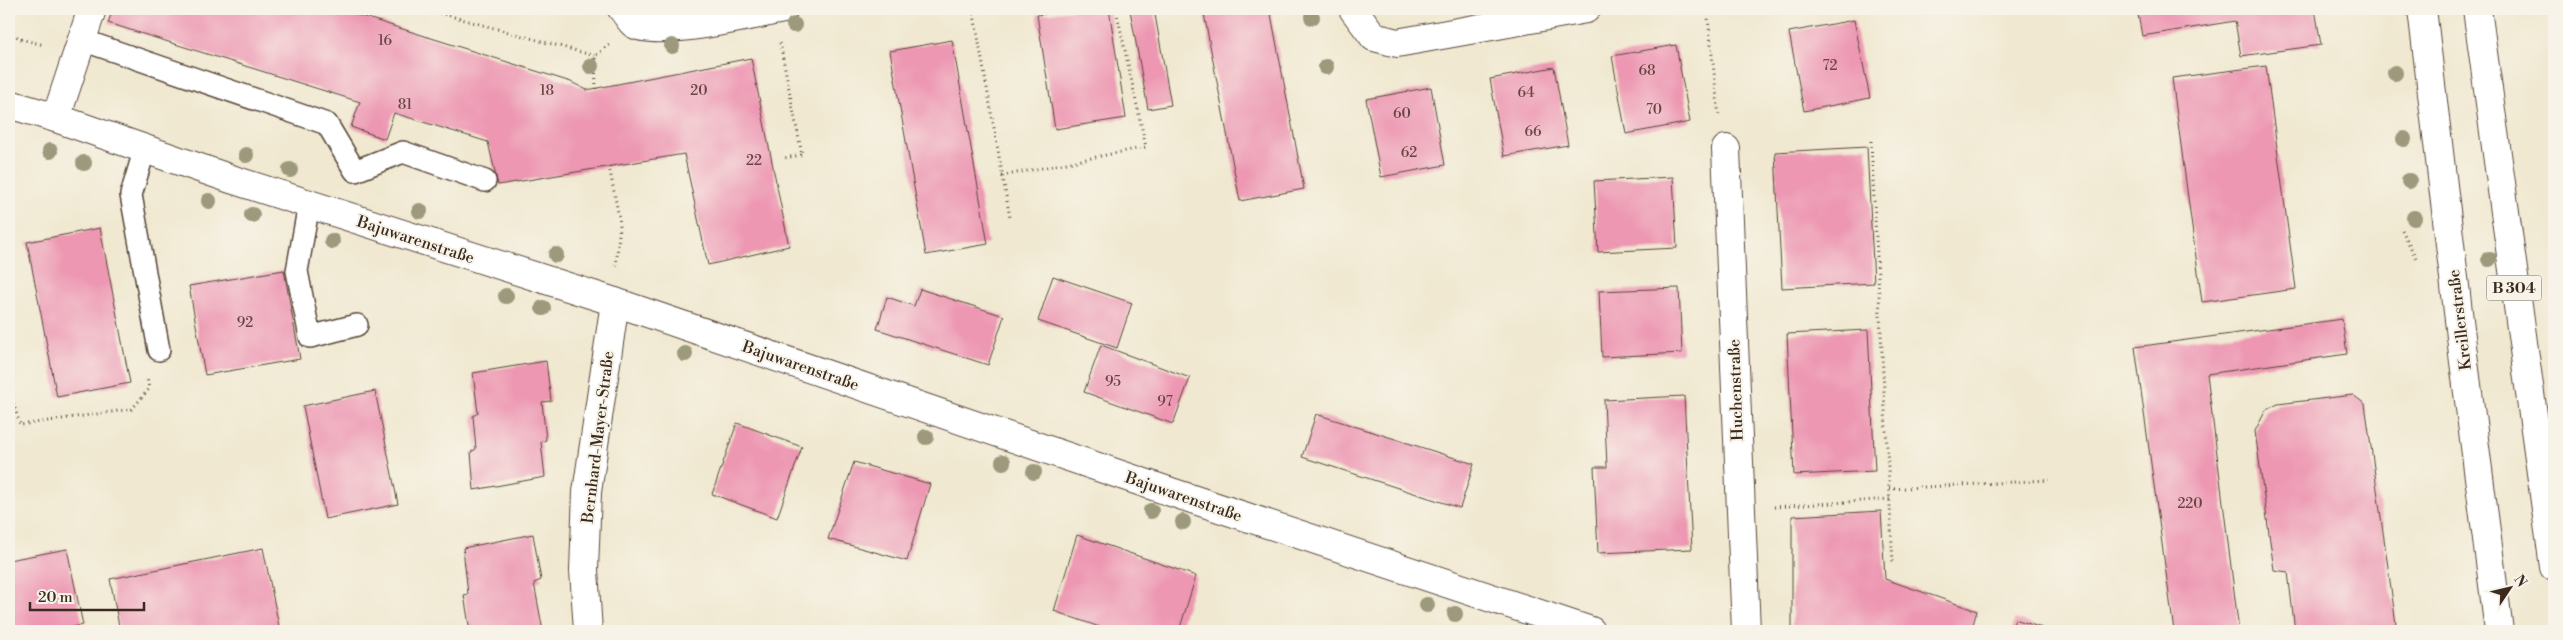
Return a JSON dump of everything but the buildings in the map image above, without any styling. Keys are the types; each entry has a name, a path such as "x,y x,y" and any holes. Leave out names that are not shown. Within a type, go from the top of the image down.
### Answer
{"main road":[{"path":"56,118 92,9"},
{"path":"1353,9 1374,37 1397,43 1586,9"},
{"name":"Kreillerstraße","path":"2422,9 2499,631"},
{"name":"B 304","path":"2477,9 2554,567"},
{"path":"628,16 651,29 670,29 779,10"},
{"name":"Bajuwarenstraße","path":"9,104 56,118 309,204 615,302 1171,492 1543,623 1591,631"},
{"name":"Huchenstraße","path":"1726,149 1746,631"},
{"name":"Bernhard-Mayer-Straße","path":"588,631 584,570 587,492 615,302"}],"lane":[{"path":"82,40 327,124 355,171 403,152 485,181"},
{"path":"145,148 131,195 159,350"},
{"path":"309,204 297,271 310,337 357,325"}],"path":[{"path":"9,13 10,9"},
{"path":"425,9 595,56"},
{"path":"973,9 1010,218"},
{"path":"1002,176 1146,148 1116,9"},
{"path":"1707,9 1720,131 1726,149"},
{"path":"779,10 802,155 784,158"},
{"path":"596,89 595,56 628,16"},
{"path":"1871,141 1893,564"},
{"path":"609,166 620,223 615,269"},
{"path":"9,389 20,425 132,409 149,389 146,370"},
{"path":"1890,489 2049,480"},
{"path":"1740,508 1890,500"}]}
